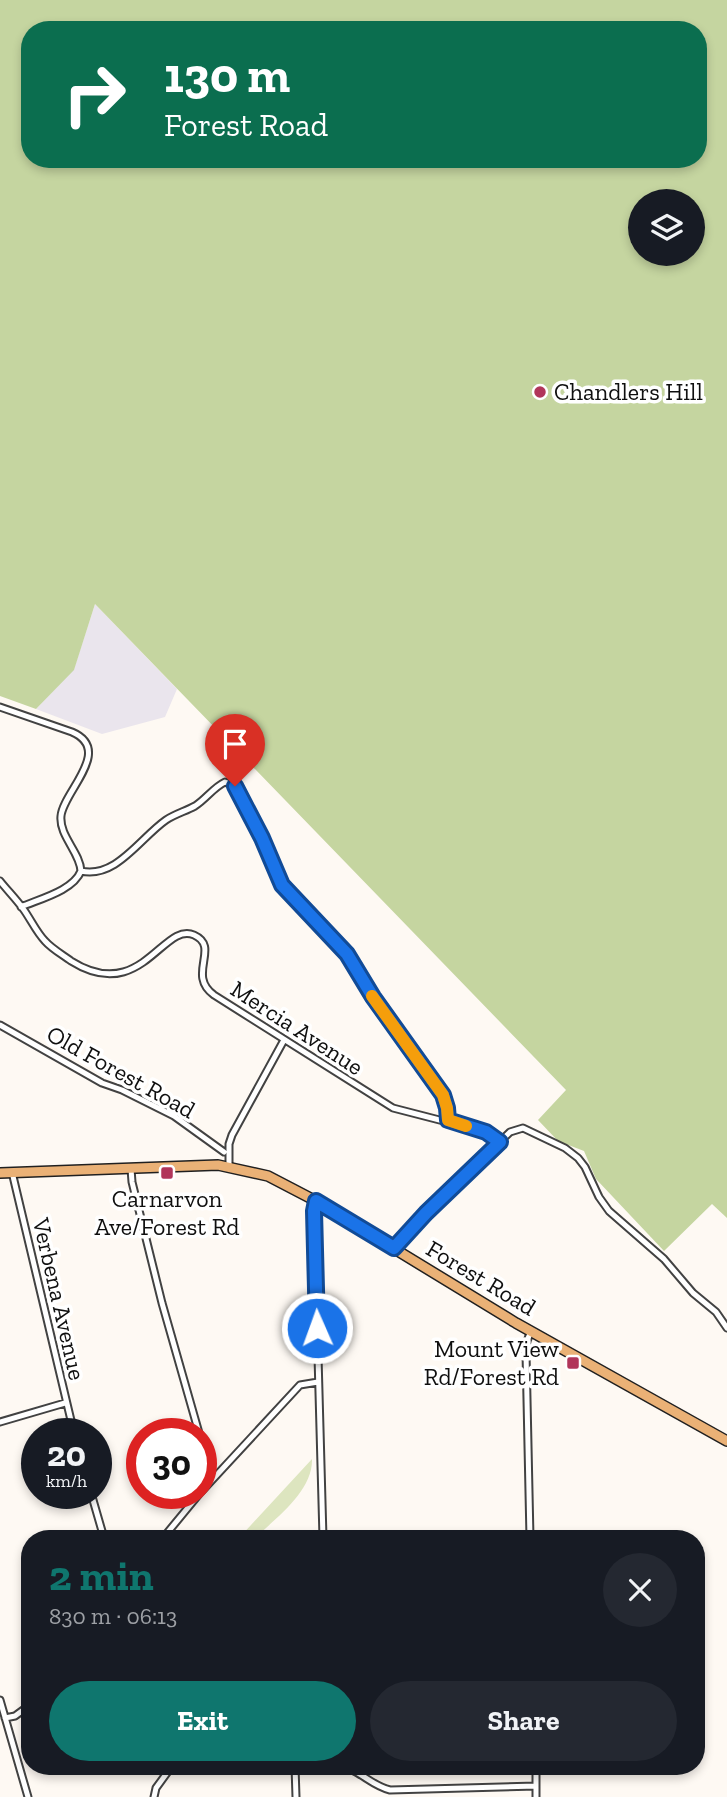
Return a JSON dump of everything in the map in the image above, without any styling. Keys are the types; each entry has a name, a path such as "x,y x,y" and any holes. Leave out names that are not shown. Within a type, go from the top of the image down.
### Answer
{"main road":[{"name":"Forest Road","path":"0,1173 229,1166 268,1176 316,1201 531,1331 727,1441"}],"street":[{"path":"0,707 82,736 88,752 85,767 60,817 79,862 80,876 62,889 21,907"},
{"path":"81,871 95,873 107,869 124,858 168,818 195,806 218,785 225,782 235,786 282,885 347,954 373,997 443,1095 448,1120"},
{"name":"Mercia Avenue","path":"0,881 46,942 94,973 108,975 125,972 137,967 175,936 193,934 203,941 206,950 202,981 205,989 393,1108 448,1120 486,1132 500,1142"},
{"name":"Old Forest Road","path":"0,1025 102,1083 174,1116 224,1152"},
{"path":"218,1166 258,1085 284,1040"},
{"path":"394,1248 426,1213 500,1142 518,1128 526,1129 565,1148 578,1158 605,1206 664,1259 693,1293 716,1312 727,1328"},
{"path":"229,1143 229,1166"},
{"path":"131,1169 162,1303 195,1418"},
{"name":"Verbena Avenue","path":"12,1172 70,1418"},
{"path":"316,1201 314,1211 323,1530"},
{"path":"530,1530 526,1353 531,1331"},
{"path":"217,1474 300,1385 318,1382"},
{"path":"0,1422 65,1402"},
{"path":"96,1509 102,1530"},
{"path":"170,1530 187,1509"},
{"path":"0,1700 21,1773"},
{"path":"5,1718 21,1712"},
{"path":"22,1775 28,1797"},
{"path":"154,1797 156,1788 165,1775"},
{"path":"294,1775 296,1797"},
{"path":"361,1775 381,1788 390,1790 536,1786"},
{"path":"536,1775 536,1797"}],"shaded area":[{"path":"95,604 177,689 165,717 102,734 36,709 74,669"}],"green space":[{"path":"0,0 727,0 727,1218 712,1204 664,1251 596,1179 584,1151 558,1141 538,1120 566,1090 95,604 74,670 36,709 0,696"},
{"path":"312,1459 306,1482 283,1513 264,1530 246,1530"}],"slow traffic":[{"path":"372,996 443,1095 448,1120 466,1126"}],"place":[{"name":"Chandlers Hill","path":"540,392"},
{"name":"Carnarvon Ave/Forest Rd","path":"167,1173"},
{"name":"Mount View Rd/Forest Rd","path":"573,1363"}],"route":[{"path":"235,786 282,885 347,954 402,1040 443,1095 448,1120 491,1134 500,1142 402,1237 394,1248 316,1201 317,1328"}]}
